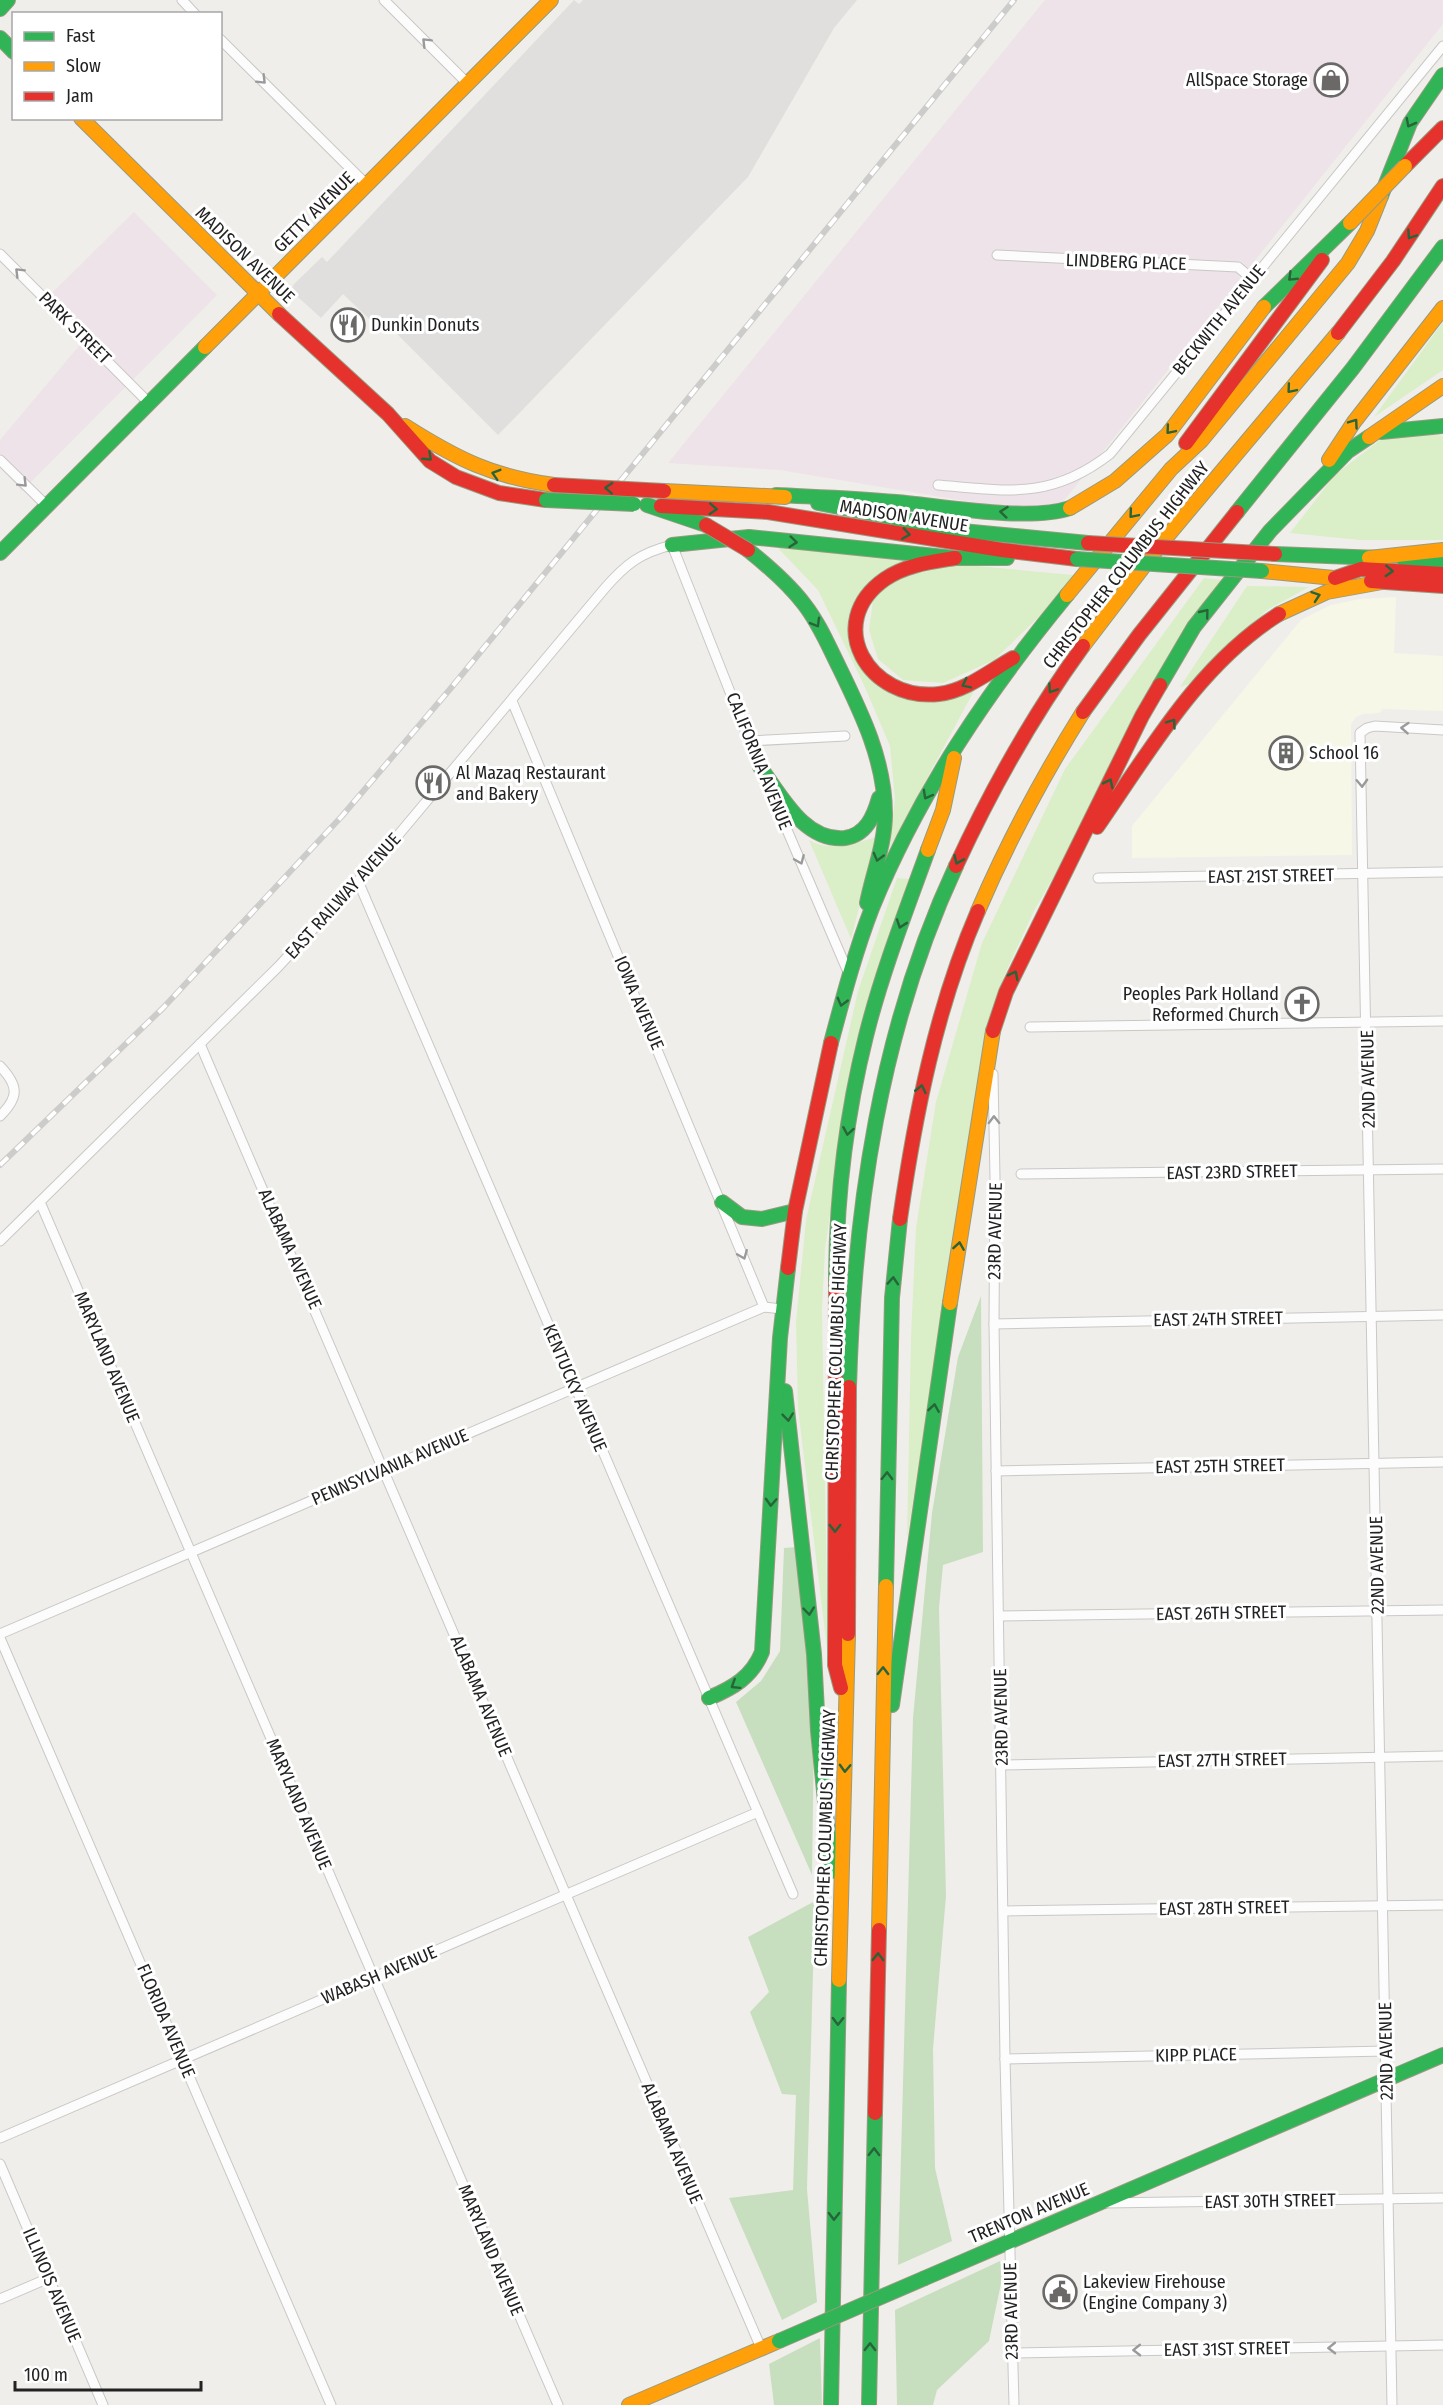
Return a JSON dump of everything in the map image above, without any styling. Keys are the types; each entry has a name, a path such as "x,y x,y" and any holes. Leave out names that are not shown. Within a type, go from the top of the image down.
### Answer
{"main road":[{"path":"0,9 8,0"},
{"name":"GETTY AVENUE","path":"0,553 552,0"},
{"path":"0,38 12,49"},
{"path":"1170,469 1201,441 1348,263 1367,231 1410,123 1443,75"},
{"name":"MADISON AVENUE","path":"83,120 258,294 388,414 430,461 456,477 499,493 546,500 768,512 1002,550 1077,559 1443,586"},
{"path":"776,495 879,500 1024,514 1061,511 1076,506 1115,481 1167,435 1258,312 1443,128"},
{"name":"CHRISTOPHER COLUMBUS HIGHWAY","path":"831,2405 847,1709 849,1409 852,1320 859,1228 871,1140 903,1008 932,924 987,800 1019,741 1055,684 1107,612 1377,283 1443,186"},
{"path":"709,1698 739,1684 754,1671 762,1652 782,1309 795,1211 824,1069 849,976 872,909 903,840 957,745 1017,656 1170,469 1191,435 1350,223"},
{"path":"869,2405 892,1298 897,1231 905,1171 934,1039 961,953 982,900 1016,828 1083,711 1139,633 1375,339 1443,247"},
{"path":"1310,489 1354,422 1443,308"},
{"path":"881,1793 930,1431 993,1030 1006,992 1142,716 1194,627 1270,531 1348,451 1443,386"},
{"name":"MADISON AVENUE","path":"388,414 466,464 523,482 776,495 962,531 1088,543 1443,563"},
{"path":"1377,433 1406,428 1443,426"},
{"path":"640,505 706,525 748,550 783,580 814,619 867,726 879,761 882,779 884,828 868,893 859,946"},
{"path":"672,545 749,537 956,558 1077,559"},
{"path":"1369,558 1443,550"},
{"path":"956,558 925,562 895,573 882,581 866,597 857,614 856,625 858,645 864,664 887,686 908,694 928,695 962,687 1017,656"},
{"path":"1335,578 1361,569 1443,574"},
{"path":"1064,873 1188,701 1229,654 1263,624 1286,609 1322,594 1382,582"},
{"path":"847,1709 835,1665 836,1239 842,1165 866,1036 889,958 943,810 957,745"},
{"path":"760,767 810,828 819,834 837,839 858,834 870,823 876,812 882,779"},
{"path":"722,1202 742,1217 762,1219 795,1211"},
{"path":"780,1338 814,1654 818,1731 840,1942"},
{"name":"TRENTON AVENUE","path":"629,2405 1443,2055"}],"street":[{"path":"182,0 193,12"},
{"path":"384,0 468,84"},
{"path":"222,41 367,185"},
{"name":"BECKWITH AVENUE","path":"938,485 1022,490 1068,480 1099,462 1121,442 1443,46"},
{"name":"PARK STREET","path":"0,254 149,403"},
{"name":"LINDBERG PLACE","path":"997,255 1238,267 1252,279"},
{"path":"0,460 47,506"},
{"name":"EAST RAILWAY AVENUE","path":"0,1241 278,968 358,881 627,564 640,556 672,545"},
{"name":"CALIFORNIA AVENUE","path":"672,545 760,767 849,976"},
{"name":"IOWA AVENUE","path":"512,701 764,1307"},
{"name":"22ND AVENUE","path":"1392,2405 1365,873 1360,733 1375,726 1443,730"},
{"path":"750,741 845,736"},
{"name":"EAST 21ST STREET","path":"1098,878 1443,872"},
{"name":"KENTUCKY AVENUE","path":"358,881 793,1894"},
{"path":"1030,1027 1443,1021"},
{"name":"23RD AVENUE","path":"993,1030 996,1470 1005,2059 1014,2405"},
{"name":"ALABAMA AVENUE","path":"200,1044 385,1468 565,1895 761,2348"},
{"path":"0,1066 12,1080 16,1094 10,1106 0,1116"},
{"name":"EAST 23RD STREET","path":"1021,1174 1443,1169"},
{"name":"MARYLAND AVENUE","path":"40,1202 558,2405"},
{"name":"PENNSYLVANIA AVENUE","path":"0,1636 385,1468 764,1307 782,1309"},
{"name":"EAST 24TH STREET","path":"994,1323 1443,1316"},
{"name":"EAST 25TH STREET","path":"996,1470 1443,1462"},
{"name":"EAST 26TH STREET","path":"999,1616 1443,1610"},
{"name":"FLORIDA AVENUE","path":"0,1636 331,2405"},
{"name":"EAST 27TH STREET","path":"1001,1765 1443,1756"},
{"name":"WABASH AVENUE","path":"0,2138 758,1812"},
{"name":"EAST 28TH STREET","path":"1004,1911 1443,1905"},
{"name":"KIPP PLACE","path":"1005,2059 1386,2051"},
{"name":"ILLINOIS AVENUE","path":"0,2164 103,2405"},
{"name":"EAST 30TH STREET","path":"1096,2203 1443,2198"},
{"path":"0,2300 49,2278"},
{"name":"EAST 31ST STREET","path":"1011,2353 1443,2345"}],"shaded area":[{"path":"574,0 579,4 583,0 857,0 834,28 748,177 498,435 389,326 384,333 343,294 321,318 294,296 292,288 322,257 327,262"},
{"path":"1045,0 1443,0 1443,24 1055,512 1013,509 780,470 668,463"},
{"path":"134,212 217,295 22,491 0,467 0,440 84,340 44,301"},
{"path":"1396,597 1394,653 1443,656 1443,711 1383,709 1379,713 1356,717 1351,724 1352,855 1132,858 1132,826 1301,620 1331,605 1360,599"}],"green space":[{"path":"1443,322 1443,370 1374,417"},
{"path":"1413,432 1443,436 1443,540 1360,540 1290,533 1335,475 1380,440"},
{"path":"777,547 907,560 858,599 853,643 895,696 930,703 975,689 889,849 895,799 890,746 864,685 818,590"},
{"path":"955,564 1073,575 1046,610 994,660 943,683 903,680 878,659 869,630 873,600 895,579"},
{"path":"1204,578 1223,580 1034,911 1004,976 985,1042 907,1539 911,1337 916,1228 936,1102 982,943 1065,769"},
{"path":"1247,586 1309,587 1267,610 1189,684 1180,687"},
{"path":"877,837 851,939 809,840 825,846 834,846"},
{"path":"897,878 910,879 840,1146 825,1249 822,1311 828,1657 798,1408 796,1322 806,1220 858,991"},
{"path":"981,1296 983,1552 943,1565 939,1608 946,1896 933,2049 935,2168 952,2241 898,2265 913,1718 932,1513 958,1357"},
{"path":"797,1547 814,1738 812,1875 736,1702 761,1681 780,1651 784,1548"},
{"path":"815,1901 807,2189 817,2302 782,2320 729,2198 793,2190 796,2095 782,2094 750,2012 769,1992 748,1937"},
{"path":"1000,2261 1003,2274 989,2341 937,2390 933,2405 897,2405 895,2310"},
{"path":"820,2338 822,2405 774,2405 769,2364"}],"railway":[{"path":"0,1165 163,1008 342,816 451,688 1014,0"}],"traffic: fast":[{"path":"0,9 8,0"},
{"path":"0,38 12,50"},
{"path":"1381,196 1410,123 1443,75"},
{"path":"1264,307 1350,223"},
{"path":"1237,512 1353,368 1443,247"},
{"path":"0,553 205,347"},
{"path":"1381,432 1443,426"},
{"path":"1160,685 1194,627 1270,531 1348,451 1369,437"},
{"path":"776,495 881,501 1009,513 1032,514 1070,508"},
{"path":"546,500 634,504"},
{"path":"818,503 962,531 1088,543"},
{"path":"647,505 706,525"},
{"path":"672,545 749,537 955,558 1007,558"},
{"path":"748,550 785,582 809,611 848,685 871,738 881,775 885,814 881,847 867,903"},
{"path":"1275,554 1380,558"},
{"path":"1077,559 1262,571"},
{"path":"1404,560 1443,563"},
{"path":"831,1043 872,908 911,824 983,706 1067,595"},
{"path":"760,767 795,814 817,833 830,837 845,838 864,829 872,818 879,798"},
{"path":"836,1284 840,1190 859,1066 879,989 928,850"},
{"path":"849,1387 857,1253 876,1121 890,1056 908,991 930,928 956,866"},
{"path":"722,1202 742,1217 762,1219 795,1211"},
{"path":"886,1586 892,1298 900,1219"},
{"path":"709,1698 741,1681 753,1668 762,1652 780,1338 788,1268"},
{"path":"892,1705 950,1303"},
{"path":"785,1391 814,1654 818,1731 832,1871"},
{"path":"831,2405 839,1980"},
{"path":"925,2278 1443,2055"},
{"path":"869,2405 875,2113"},
{"path":"779,2341 925,2278"}],"traffic: slow":[{"path":"205,347 551,0"},
{"path":"83,120 279,314"},
{"path":"1350,223 1405,166"},
{"path":"1067,595 1171,469 1201,441 1348,263 1367,231 1381,196"},
{"path":"1070,508 1115,481 1167,435 1264,307"},
{"path":"1329,460 1354,422 1443,308"},
{"path":"1083,646 1164,540 1338,333"},
{"path":"1369,437 1443,386"},
{"path":"405,426 476,465 512,477 554,485"},
{"path":"664,491 785,497"},
{"path":"1369,558 1443,550"},
{"path":"1262,571 1344,579"},
{"path":"1279,614 1327,592 1382,582"},
{"path":"978,911 1027,809 1083,712"},
{"path":"928,850 943,810 954,758"},
{"path":"950,1303 993,1031"},
{"path":"879,1930 886,1586"},
{"path":"839,1980 848,1634"},
{"path":"629,2405 779,2341"}],"traffic: jam":[{"path":"1405,166 1443,128"},
{"path":"1338,333 1393,261 1443,186"},
{"path":"1186,443 1322,260"},
{"path":"279,314 388,414 430,461 456,477 499,493 546,500"},
{"path":"554,485 664,491"},
{"path":"661,506 768,512 1002,550 1077,559"},
{"path":"1083,712 1139,635 1237,512"},
{"path":"706,525 748,550"},
{"path":"1088,543 1275,554"},
{"path":"955,558 901,570 885,579 866,597 857,617 856,637 862,656 875,673 892,686 914,693 939,694 968,685 1013,658"},
{"path":"1335,578 1361,569 1443,574"},
{"path":"1371,581 1443,586"},
{"path":"1097,827 1156,740 1200,684 1250,634 1279,614"},
{"path":"956,866 1014,753 1083,646"},
{"path":"993,1031 1006,992 1142,716 1160,685"},
{"path":"900,1219 929,1062 950,985 978,911"},
{"path":"788,1268 795,1211 831,1043"},
{"path":"836,1284 835,1665 841,1688"},
{"path":"848,1634 849,1387"},
{"path":"875,2113 879,1930"}],"place":[{"name":"AllSpace Storage","path":"1331,80"},
{"name":"Dunkin Donuts","path":"348,325"},
{"name":"School 16","path":"1286,753"},
{"name":"Al Mazaq Restaurant and Bakery","path":"433,783"},
{"name":"Peoples Park Holland Reformed Church","path":"1302,1004"},
{"name":"Lakeview Firehouse (Engine Company 3)","path":"1060,2292"}]}
